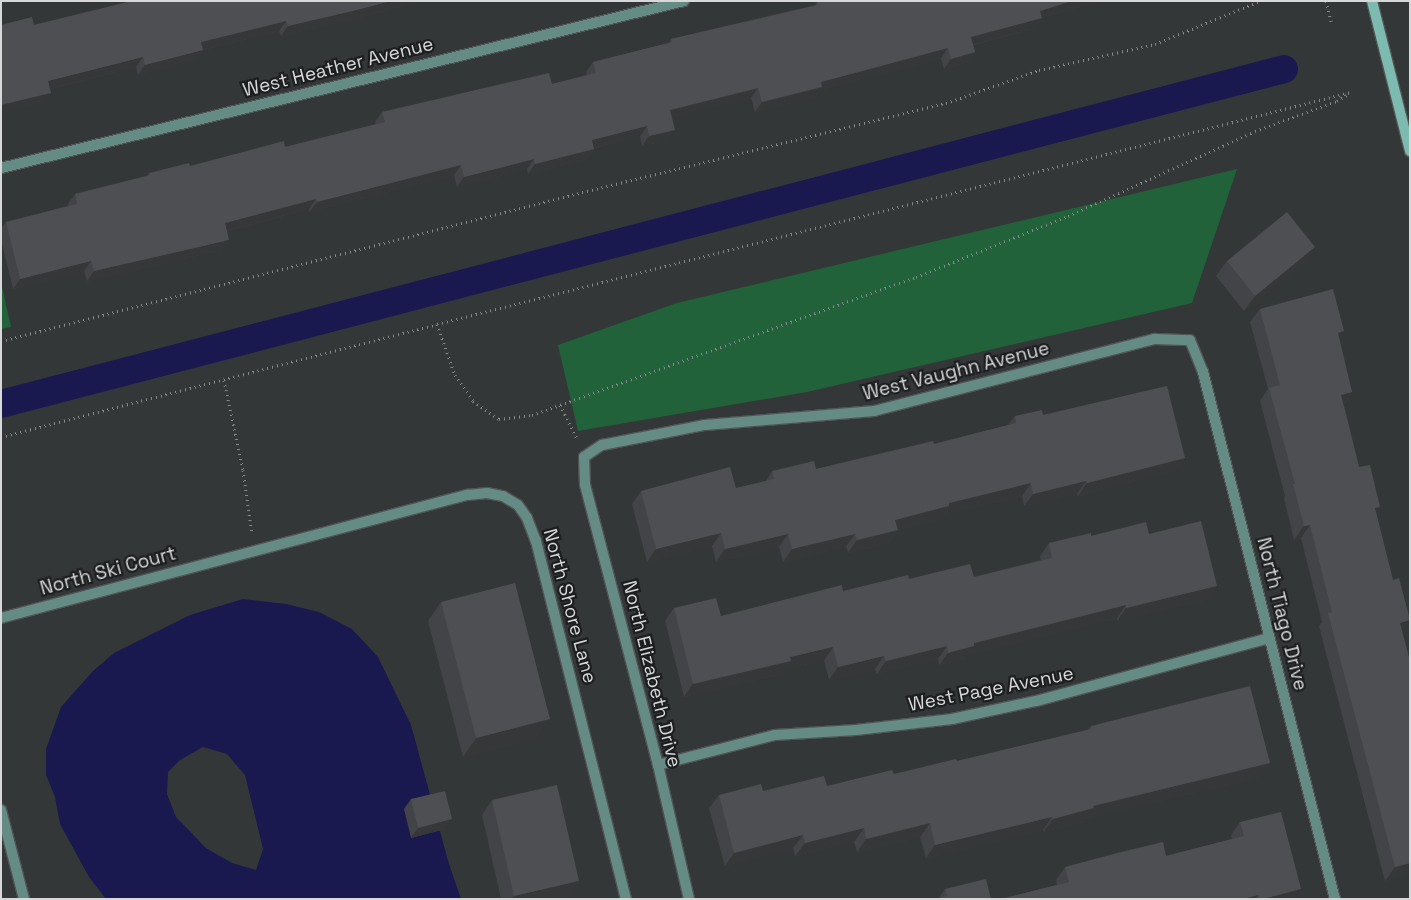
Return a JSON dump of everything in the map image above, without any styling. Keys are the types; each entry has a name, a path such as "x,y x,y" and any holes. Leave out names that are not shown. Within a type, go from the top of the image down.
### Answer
{"main road":[{"path":"1372,1 1410,150"}],"street":[{"name":"West Heather Avenue","path":"1,168 684,1"},
{"name":"West Vaughn Avenue","path":"584,457 602,445 705,424 874,411 1154,339 1190,340"},
{"name":"North Tiago Drive","path":"1190,340 1203,372 1335,899"},
{"name":"North Elizabeth Drive","path":"584,457 585,485 658,765 689,899"},
{"name":"North Shore Lane","path":"224,559 468,495 486,494 503,496 518,505 527,518 536,541 626,899"},
{"name":"North Ski Court","path":"1,618 224,559"},
{"name":"West Page Avenue","path":"658,765 775,735 856,730 952,719 1036,701 1270,638"},
{"path":"1,810 24,899"}],"path":[{"path":"1,341 586,191 946,103 1039,70 1155,44 1260,1"},
{"path":"1326,1 1331,21"},
{"path":"1,438 437,324 1351,92 1337,101 1255,131 1068,216 916,277 532,415 498,419 473,401 455,375 437,324"},
{"path":"224,380 243,470 255,551"},
{"path":"560,405 576,433 584,457"}],"green space":[{"path":"1237,169 1192,303 807,392 578,431 558,345 677,303"},
{"path":"1,282 11,327 1,329"}],"shaded area":[{"path":"243,599 286,604 319,612 352,629 378,657 411,725 449,864 461,899 106,899 89,877 60,824 55,797 46,775 46,749 61,707 93,671 114,653 190,615","holes":["203,747 227,754 245,775 263,849 256,870 232,863 206,848 176,817 167,794 168,772 180,760"]}],"building":[{"path":"132,1 391,1 288,26 286,21 201,42 203,50 145,65 143,57 48,81 51,93 1,105 1,25 32,17 34,25"},
{"path":"1072,1 1040,11 1042,18 971,37 975,52 951,59 948,48 821,82 822,87 762,102 758,88 670,110 675,130 649,136 647,126 592,140 594,149 535,164 534,159 464,177 461,165 317,202 316,199 225,223 229,240 94,271 91,261 20,279 6,222 77,204 75,194 189,163 190,166 284,141 285,147 385,122 382,112 549,73 552,84 596,73 593,62 672,42 671,39 818,5 817,2"},
{"path":"1287,212 1315,247 1255,296 1227,261"},
{"path":"1333,289 1344,331 1338,333 1352,392 1341,395 1359,467 1370,465 1380,507 1375,508 1393,580 1399,578 1410,620 1400,623 1410,661 1410,863 1395,867 1328,613 1332,612 1310,525 1304,526 1293,484 1295,484 1269,388 1280,385 1260,309"},
{"path":"1167,386 1185,458 1087,483 1086,481 1033,494 1031,483 949,503 949,506 895,520 898,530 857,540 855,534 792,549 788,534 725,549 721,533 656,549 641,491 730,467 736,488 774,479 772,471 814,461 816,469 933,441 934,444 1016,423 1015,416 1042,410 1043,415"},
{"path":"1201,521 1217,586 1126,608 1126,605 974,643 974,646 948,653 947,646 886,661 884,656 838,667 833,647 790,657 791,661 693,684 674,608 716,598 721,616 842,585 843,591 908,575 909,579 970,564 974,577 1052,558 1049,543 1091,533 1091,536 1146,522 1149,534"},
{"path":"515,583 550,719 476,738 441,602"},
{"path":"1250,686 1270,763 1093,806 1094,808 1053,819 1052,817 935,845 930,823 866,839 864,828 805,843 803,835 734,853 719,795 761,784 763,791 824,776 827,786 892,770 894,774 1091,729 1091,726"},
{"path":"557,785 579,881 514,896 492,800"},
{"path":"445,791 452,819 418,828 411,799"},
{"path":"1281,812 1301,889 1263,899 1259,899 1258,895 1243,899 1001,899 1069,882 1065,867 1121,852 1163,842 1166,856 1244,836 1240,822"},
{"path":"986,879 991,899 934,899 947,896 945,889"}],"waterway":[{"path":"1,404 1284,69"}]}
